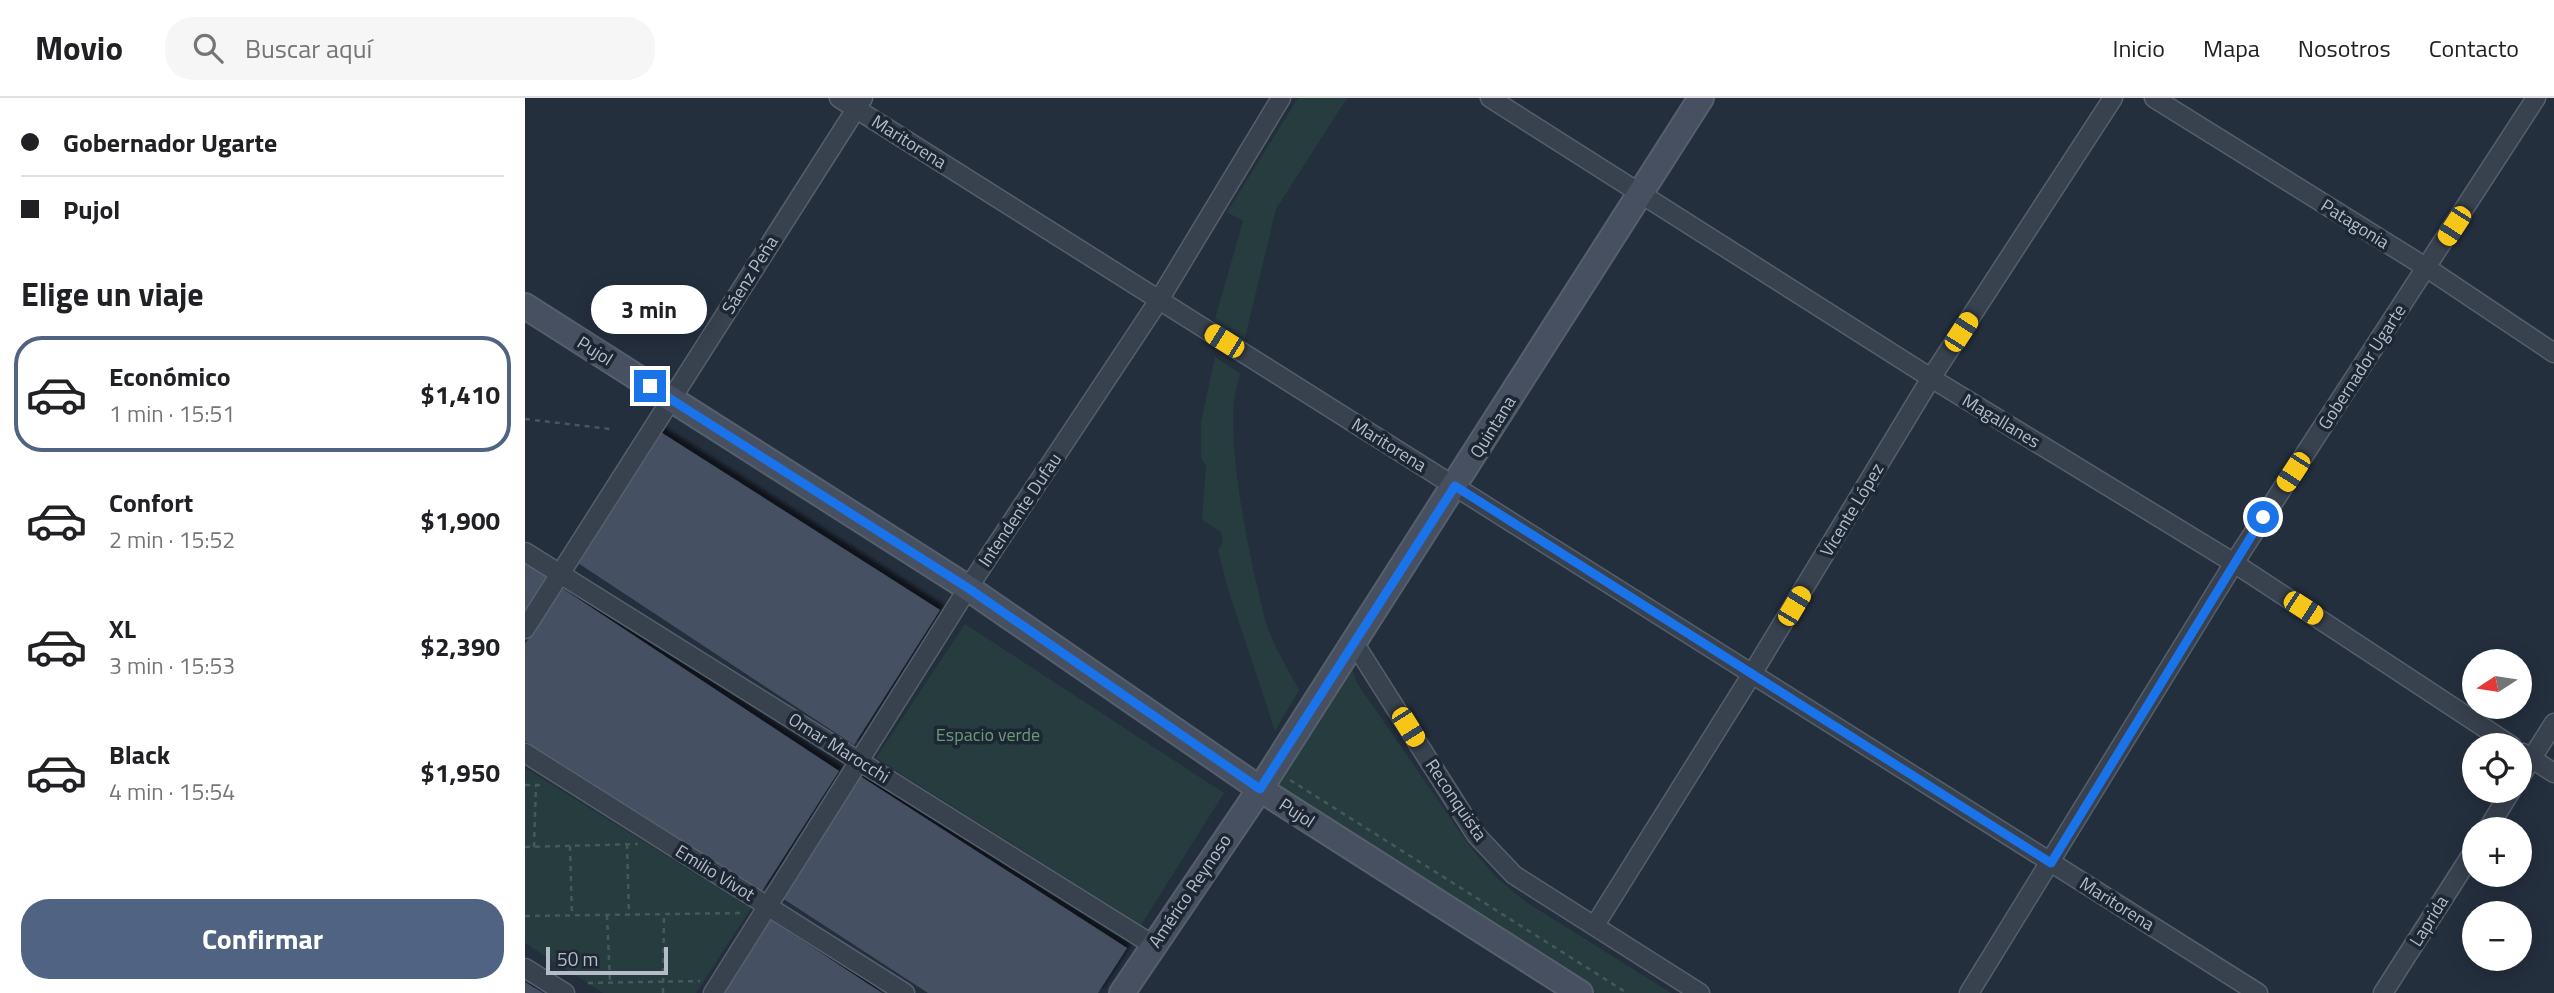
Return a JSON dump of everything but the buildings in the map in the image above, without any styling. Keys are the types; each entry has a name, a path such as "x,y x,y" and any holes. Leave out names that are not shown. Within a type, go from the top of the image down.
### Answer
{"main road":[{"name":"Quintana","path":"1260,789 1701,98"},
{"name":"Pujol","path":"525,306 968,588 1260,789 1580,993"},
{"name":"Américo Reynoso","path":"1122,993 1260,789"}],"street":[{"name":"Maritorena","path":"839,98 859,103 1159,300 2258,993"},
{"name":"Intendente Dufau","path":"708,987 767,906 968,588 1159,300 1281,98"},
{"name":"Magallanes","path":"1490,98 1931,378 2234,563 2492,733"},
{"name":"Vicente López","path":"1595,925 1752,674 1931,378 2113,98"},
{"name":"Patagonia","path":"2154,98 2427,268 2554,353"},
{"name":"Gobernador Ugarte","path":"1969,993 2234,563 2536,98"},
{"name":"Sáenz Peña","path":"525,629 859,103"},
{"name":"Omar Marocchi","path":"525,552 1153,945"},
{"name":"Reconquista","path":"1353,641 1476,835 1514,875 1700,993"},
{"path":"2532,748 2554,723"},
{"name":"Emilio Vivot","path":"525,753 905,993"},
{"path":"2532,759 2554,773"},
{"name":"Laprida","path":"2383,993 2462,869"},
{"path":"525,968 565,993"}],"path":[{"path":"525,419 610,429"},
{"path":"1273,768 1627,993"},
{"path":"525,785 544,785"},
{"path":"534,847 536,785"},
{"path":"525,847 648,844"},
{"path":"627,845 629,915"},
{"path":"570,846 572,916"},
{"path":"525,916 747,913"},
{"path":"663,993 664,914"},
{"path":"607,915 610,983"},
{"path":"588,983 663,982 708,987"}],"green space":[{"path":"1298,98 1347,98 1276,209 1243,346 1213,326 1243,221 1227,212"},
{"path":"1215,357 1241,374 1235,395 1233,424 1235,459 1246,533 1269,631 1299,690 1275,731 1228,589 1218,550 1223,542 1221,532 1202,520 1206,466 1201,457 1201,422"},
{"name":"Espacio verde","path":"965,624 1224,793 1141,925 876,758"},
{"path":"1349,661 1357,683 1471,848 1497,878 1526,902 1671,993 1596,993 1282,795 1275,788"},
{"path":"525,768 751,908 696,993 603,993 525,943"}],"route":[{"path":"650,386 968,588 1260,789 1455,486 2051,863 2263,517"}]}
